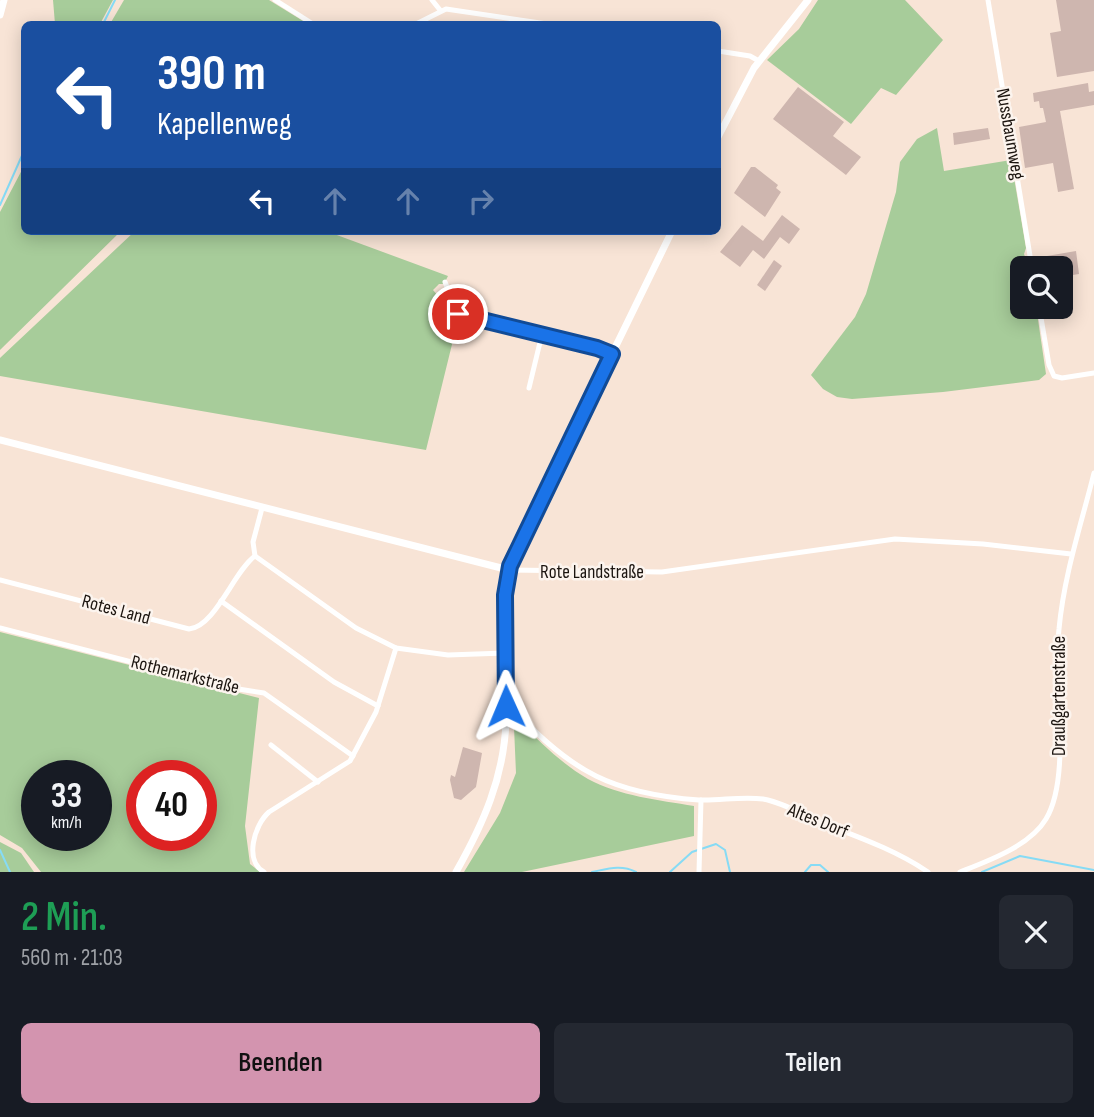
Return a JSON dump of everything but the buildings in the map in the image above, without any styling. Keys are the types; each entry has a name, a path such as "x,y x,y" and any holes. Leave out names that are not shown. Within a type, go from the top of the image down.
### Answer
{"street":[{"path":"0,15 4,0"},
{"path":"275,0 308,21"},
{"path":"432,0 440,10"},
{"path":"721,131 759,61 808,0"},
{"name":"Nussbaumweg","path":"988,0 1030,256"},
{"path":"421,21 440,10 524,21"},
{"path":"721,51 750,56 759,61"},
{"path":"456,872 483,820 499,777 506,732 505,595 509,570 523,536 670,235"},
{"path":"445,282 458,314 602,349 612,354"},
{"path":"1041,319 1049,365 1054,376 1062,379 1093,375"},
{"path":"528,388 542,334"},
{"name":"Rote Landstraße","path":"0,440 509,570 670,571 874,541 906,539 1071,554"},
{"name":"Draußgartenstraße","path":"960,872 1029,837 1045,822 1051,809 1059,769 1058,631 1071,554 1094,473"},
{"path":"262,508 253,542 255,556 356,628 396,648 448,655 505,653"},
{"name":"Rotes Land","path":"0,580 189,629 199,626 255,556"},
{"path":"221,601 334,682 378,706"},
{"name":"Rothemarkstraße","path":"0,628 232,688 264,693 353,756"},
{"path":"264,872 256,867 252,858 262,819 269,812 342,768 353,756 378,706 396,648"},
{"path":"514,710 554,750 595,777 646,793 701,800 699,872"},
{"path":"271,745 318,782"},
{"name":"Altes Dorf","path":"701,800 769,801 893,851 928,872"}],"green space":[{"path":"53,0 113,0 102,21 55,21"},
{"path":"124,0 269,0 303,21 112,21"},
{"path":"818,0 905,0 943,40 896,95 881,88 851,124 767,60 799,29"},
{"path":"937,128 944,171 1011,160 1026,248 1025,256 1010,256 1010,319 1038,319 1046,374 1039,380 943,392 852,399 837,397 823,389 811,375 855,317 866,294 896,192 900,162 917,139"},
{"path":"21,172 21,235 117,235 0,350 0,212"},
{"path":"131,235 337,235 448,276 444,284 439,284 433,290 450,310 443,316 458,320 426,450 0,376 0,358"},
{"path":"0,632 259,698 245,826 250,864 260,872 41,872 24,851 112,851 112,760 21,760 21,847 0,835"},
{"path":"520,722 561,760 600,785 626,793 694,806 694,836 522,872 464,872 500,813 516,773 514,727"},
{"path":"0,842 21,853 34,872 0,872"}],"waterway":[{"path":"104,21 115,0"},
{"path":"0,205 21,158"},
{"path":"670,872 692,852 716,844 725,850 730,872"},
{"path":"0,850 10,872"},
{"path":"982,872 1020,856 1094,870"},
{"path":"805,872 811,865 820,865 828,872"},
{"path":"592,872 619,868 636,872"}],"route":[{"path":"458,314 612,354 510,566 505,595 506,706"}]}
